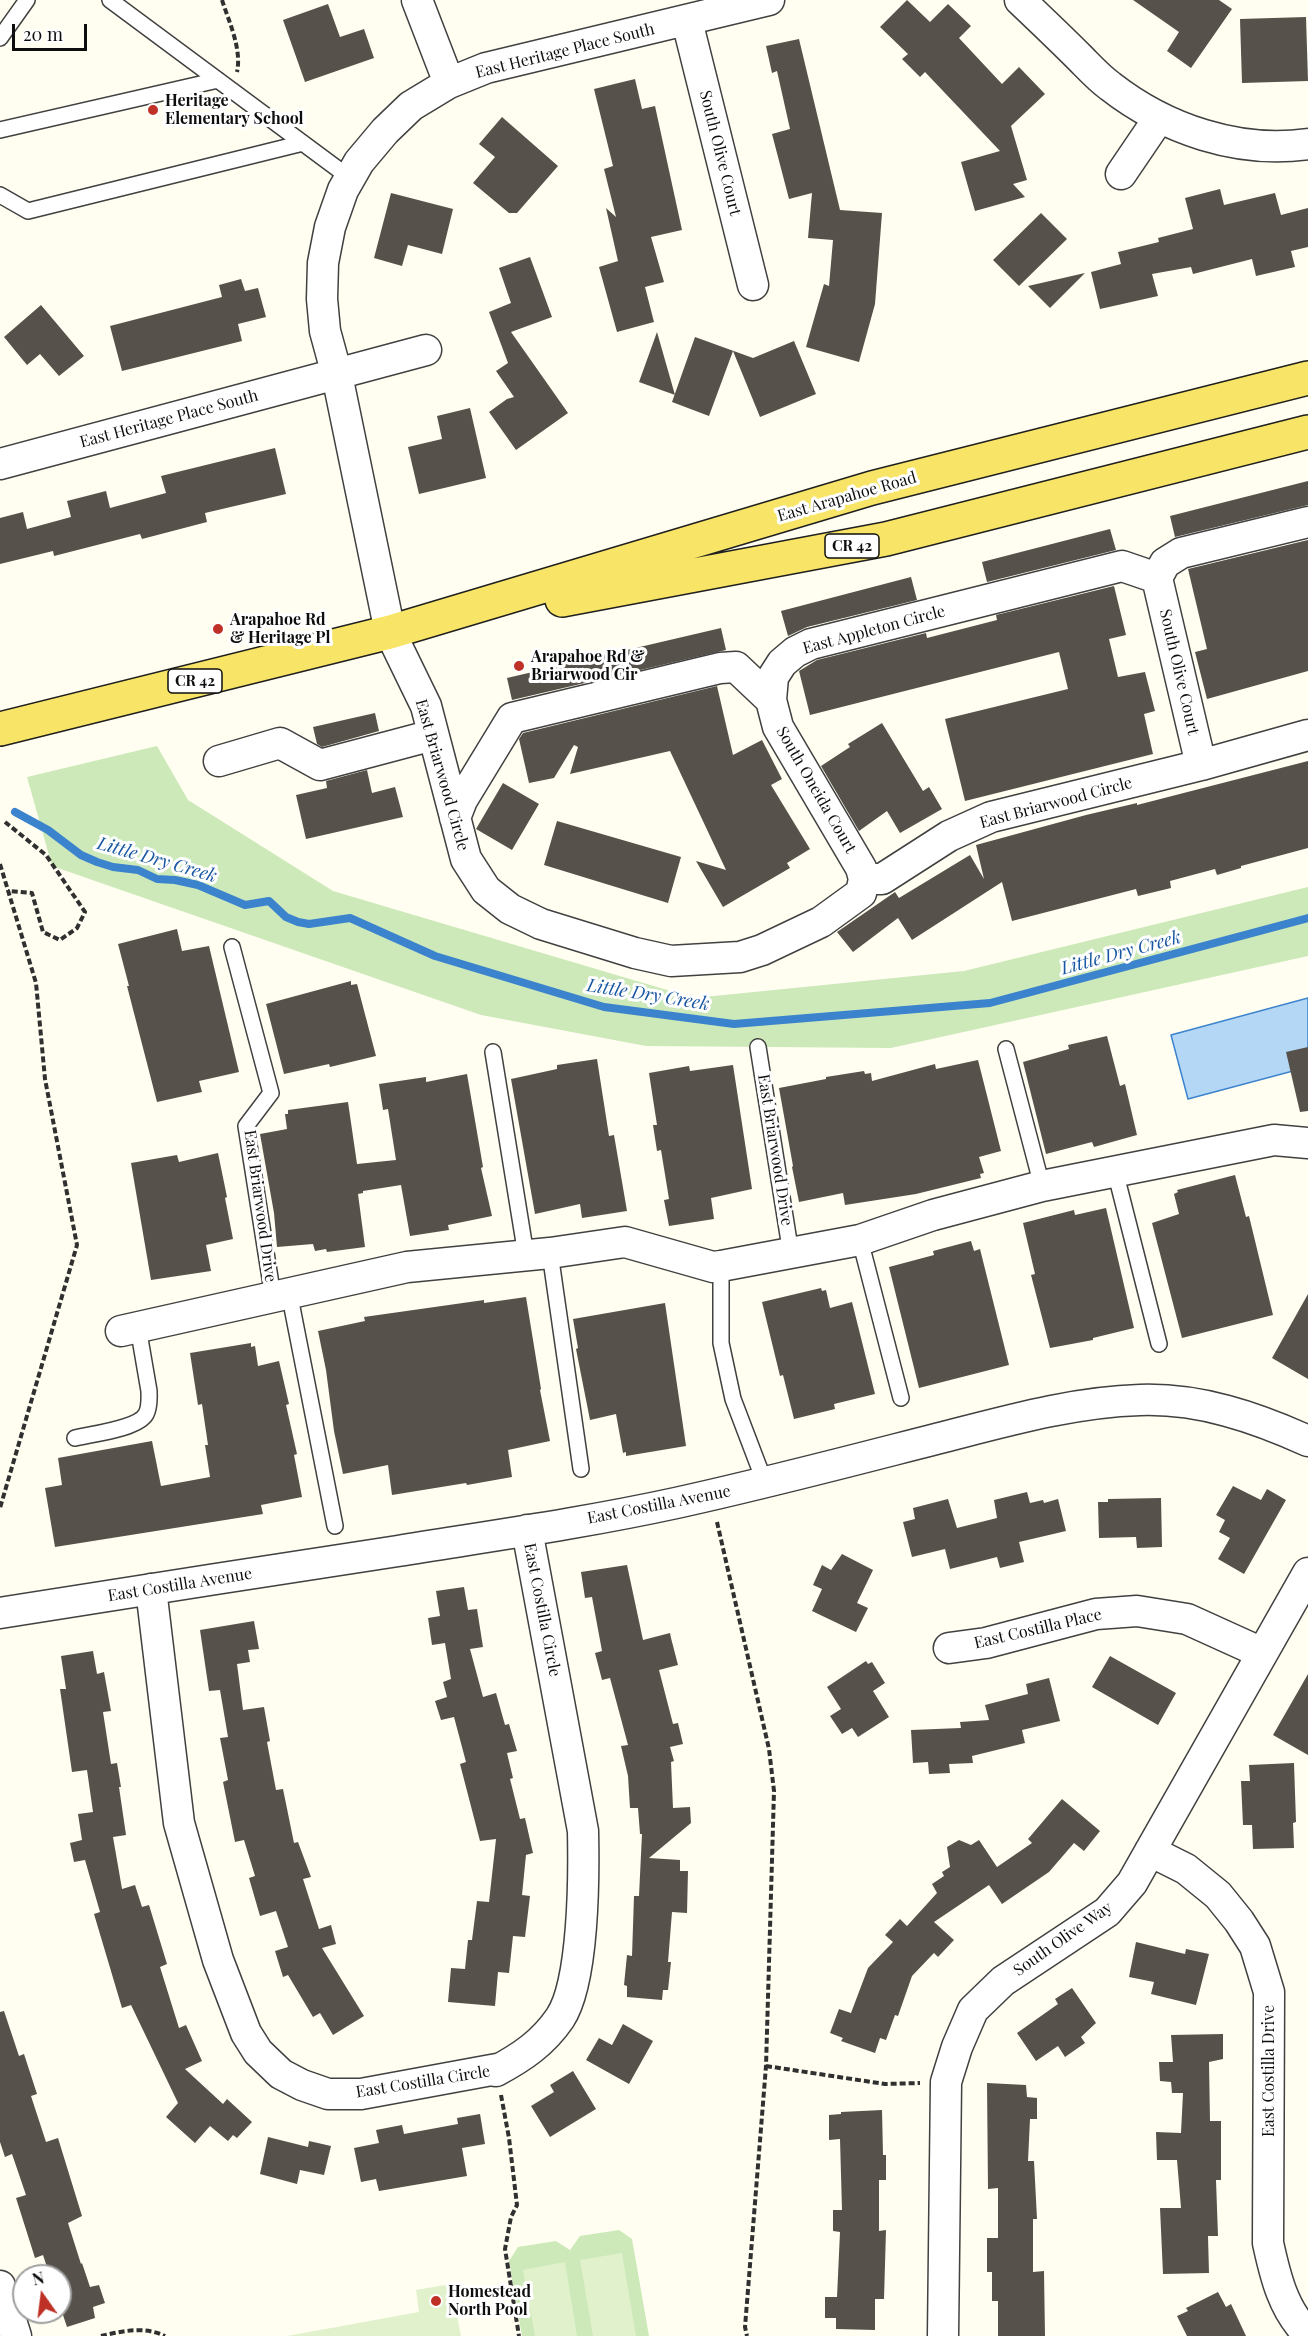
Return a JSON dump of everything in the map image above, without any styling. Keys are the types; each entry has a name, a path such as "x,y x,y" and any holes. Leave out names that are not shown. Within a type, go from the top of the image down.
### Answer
{"main road":[{"name":"East Arapahoe Road","path":"0,729 390,632 872,488 1308,378"},
{"name":"East Arapahoe Road","path":"390,632 886,539 1308,432"}],"street":[{"path":"417,0 449,83"},
{"name":"East Heritage Place South","path":"390,632 337,375 325,331 322,299 323,263 330,227 359,162 385,130 411,106 449,83 486,68 769,0"},
{"path":"1020,0 1109,86 1159,118 1212,138 1244,144 1295,146 1308,144"},
{"name":"South Olive Court","path":"687,21 753,285"},
{"path":"1121,174 1159,118"},
{"name":"East Heritage Place South","path":"0,464 426,350"},
{"path":"1157,578 1165,563 1181,553 1308,522"},
{"name":"East Appleton Circle","path":"771,700 773,677 782,663 795,652 811,645 1122,566 1157,578"},
{"name":"South Olive Court","path":"1157,578 1201,765"},
{"name":"East Briarwood Circle","path":"390,632 426,706 466,859 486,890 510,909 541,924 671,961 740,957 762,950 821,922 861,893 864,879 882,879 949,836 991,817 1201,765 1308,735"},
{"path":"455,818 462,800 512,718 736,667 771,700"},
{"name":"South Oneida Court","path":"771,700 778,727 861,868 864,879"},
{"path":"219,761 280,744 320,765 433,735"},
{"name":"East Briarwood Drive","path":"130,1329 407,1267 538,1254 625,1242 713,1267 721,1266 860,1240 933,1215 1042,1186 1274,1140 1308,1143"},
{"name":"East Costilla Avenue","path":"0,1613 527,1530 711,1495 1028,1415 1095,1403 1142,1399 1184,1402 1230,1411 1308,1441"},
{"name":"East Costilla Circle","path":"151,1589 179,1823 218,1960 246,2032 258,2052 281,2074 302,2085 328,2094 361,2094 497,2069 496,2071 524,2056 541,2042 561,2017 570,1997 575,1973 584,1879 583,1831 527,1530"},
{"name":"South Olive Way","path":"944,2336 946,2082 957,2047 973,2010 1003,1981 1107,1912 1132,1883 1308,1574"},
{"name":"East Costilla Place","path":"949,1648 986,1643 1096,1614 1137,1611 1187,1619 1262,1653"},
{"name":"East Costilla Drive","path":"1150,1851 1186,1869 1218,1895 1239,1921 1260,1958 1269,1992 1268,2243 1276,2278 1286,2303 1308,2334"},
{"path":"0,2286 16,2336"}],"lane":[{"path":"0,38 27,0"},
{"path":"111,0 350,178"},
{"path":"0,130 218,80"},
{"path":"0,195 27,211 303,143"},
{"name":"East Briarwood Drive","path":"232,947 271,1093 246,1126 281,1294 335,1526"},
{"name":"East Briarwood Drive","path":"758,1047 791,1254"},
{"path":"1005,1049 1042,1186"},
{"path":"493,1052 538,1254 581,1469"},
{"path":"1115,1171 1159,1344"},
{"path":"860,1240 901,1398"},
{"path":"721,1266 721,1343 733,1399 765,1483"},
{"path":"75,1438 136,1424 146,1415 150,1401 149,1391 130,1329"}],"path":[{"path":"222,0 238,53 239,63 236,73"},
{"path":"4,822 46,855 86,912 77,928 60,940 43,932 32,893 8,891"},
{"path":"0,864 36,983 45,1079 77,1245 0,1508"},
{"path":"711,1495 769,1749 774,1791 766,2066 745,2327 747,2336"},
{"path":"766,2066 885,2084 946,2082"},
{"path":"496,2071 509,2138 517,2205 511,2217 505,2249 519,2336"},
{"path":"101,2336 127,2330 155,2331 165,2336"}],"green space":[{"path":"157,746 188,800 333,891 694,998 964,971 1308,887 1308,956 891,1048 646,1046 481,1015 52,866 27,777"},
{"path":"619,2230 632,2239 649,2336 522,2336 509,2261 518,2247 556,2241 570,2250 580,2236"},
{"path":"622,2253 636,2336 593,2336 580,2260"},
{"path":"565,2262 577,2336 535,2336 523,2270"},
{"name":"Homestead North Pool","path":"451,2284 461,2336 287,2336 419,2312 416,2290"}],"water":[{"path":"1308,998 1308,1067 1188,1099 1171,1035"}],"building":[{"path":"907,0 930,22 948,4 971,26 959,38 1002,84 1019,67 1045,94 1011,126 1027,180 1013,184 1025,197 975,211 961,162 1000,151 925,72 920,77 902,59 908,54 880,27"},
{"path":"1133,0 1219,0 1232,9 1191,68 1167,51 1179,32"},
{"path":"328,4 340,37 364,29 374,58 305,82 283,20"},
{"path":"1306,17 1308,81 1242,83 1240,19"},
{"path":"799,39 840,210 882,213 875,304 859,362 806,347 824,284 829,286 833,240 808,238 812,193 789,199 772,134 790,129 777,71 772,73 766,46"},
{"path":"635,79 642,109 655,106 682,230 651,237 664,282 645,287 654,322 617,332 599,267 618,261 606,208 616,217 604,169 613,166 594,89"},
{"path":"502,117 558,166 517,213 509,213 473,183 495,157 479,144"},
{"path":"1220,189 1224,205 1275,193 1281,215 1308,208 1308,247 1291,251 1295,267 1256,276 1252,259 1193,274 1191,267 1152,274 1158,296 1100,309 1091,272 1121,264 1118,252 1159,242 1158,238 1193,229 1185,198"},
{"path":"391,193 453,209 442,254 408,245 402,266 374,258"},
{"path":"1041,213 1067,239 1019,286 993,260"},
{"path":"530,257 552,317 511,332 568,413 516,450 489,412 507,399 514,397 496,371 508,363 489,312 511,303 499,268"},
{"path":"1085,273 1050,308 1028,286"},
{"path":"241,279 245,291 258,288 266,317 238,324 242,341 122,371 110,326 222,297 219,285"},
{"path":"41,305 84,356 59,376 40,354 27,365 4,337"},
{"path":"657,332 675,395 639,382"},
{"path":"695,337 753,358 794,341 816,394 760,417 733,351 709,416 672,402"},
{"path":"470,408 486,478 419,494 408,447 442,439 437,416"},
{"path":"275,448 286,494 205,513 207,522 142,539 140,534 54,556 53,551 0,564 0,518 23,512 27,529 71,517 67,501 106,491 110,508 166,493 161,476"},
{"path":"1308,481 1308,505 1175,537 1170,516"},
{"path":"1110,529 1116,550 987,582 982,562"},
{"path":"1308,540 1308,671 1207,699 1195,652 1207,649 1188,569"},
{"path":"911,577 917,600 807,627 788,636 781,611"},
{"path":"1114,586 1126,635 1109,639 1118,677 1145,672 1155,711 1144,714 1153,754 965,801 945,719 1068,689 1059,652 810,715 799,671 817,660 926,633 927,638 997,620 996,615"},
{"path":"721,628 726,650 512,700 507,678"},
{"path":"717,686 733,755 762,740 782,779 771,785 810,849 787,863 790,868 723,907 696,861 726,870 670,751 570,774 578,747 574,745 554,778 529,783 519,739 523,733"},
{"path":"375,713 379,731 322,747 317,744 313,727"},
{"path":"882,723 923,791 929,787 942,809 900,833 887,811 859,831 821,766 850,747 848,744"},
{"path":"1308,761 1308,848 1241,866 1241,868 1217,875 1215,869 1170,881 1171,888 1138,896 1136,889 1012,921 1002,882 912,940 898,918 853,952 837,932 895,892 899,898 970,855 984,879 976,845 1086,815 1137,803 1137,805"},
{"path":"367,770 372,793 395,787 403,817 306,839 296,795 327,788 326,781"},
{"path":"503,783 539,804 512,850 476,829"},
{"path":"557,821 681,857 668,903 544,865"},
{"path":"177,929 182,951 209,946 239,1072 199,1081 202,1092 157,1102 118,944"},
{"path":"351,981 351,985 357,984 376,1056 330,1067 329,1064 284,1074 266,1004"},
{"path":"1107,1036 1120,1086 1125,1084 1137,1135 1094,1147 1092,1142 1046,1154 1023,1062 1069,1049 1068,1045"},
{"path":"1308,1047 1308,1111 1300,1112 1286,1052"},
{"path":"597,1059 609,1136 614,1135 627,1211 582,1218 580,1204 535,1214 511,1079 557,1069 557,1065"},
{"path":"978,1060 1001,1151 979,1157 984,1173 980,1174 981,1178 916,1194 845,1205 843,1193 799,1202 779,1088 864,1071 865,1074 871,1073 872,1081 935,1064 936,1069"},
{"path":"733,1065 752,1189 711,1198 714,1219 669,1226 664,1200 669,1199 661,1150 657,1151 653,1125 657,1125 649,1073 689,1066 690,1071"},
{"path":"467,1074 483,1167 481,1168 492,1216 448,1225 449,1230 410,1236 401,1185 363,1191 358,1194 365,1247 327,1252 326,1249 315,1251 313,1244 277,1247 274,1213 260,1134 287,1129 285,1114 288,1114 288,1110 348,1102 357,1164 396,1160 388,1109 383,1110 379,1084 426,1077 426,1082"},
{"path":"218,1153 233,1239 206,1245 211,1271 151,1280 131,1163 177,1155 179,1162"},
{"path":"1235,1175 1246,1217 1249,1216 1273,1315 1182,1338 1152,1223 1179,1214 1174,1194 1178,1192 1177,1190"},
{"path":"1106,1208 1134,1328 1093,1338 1093,1340 1050,1348 1031,1275 1035,1274 1023,1223 1074,1210 1075,1215"},
{"path":"971,1241 974,1251 980,1249 1009,1365 919,1388 889,1267 934,1255 933,1251"},
{"path":"821,1288 822,1291 826,1290 830,1308 852,1302 875,1394 834,1404 835,1409 794,1419 783,1375 780,1376 762,1302"},
{"path":"1308,1294 1308,1379 1272,1358"},
{"path":"526,1297 550,1441 508,1450 512,1477 467,1485 466,1483 392,1495 388,1465 343,1474 318,1331 365,1321 364,1317 484,1300 484,1303"},
{"path":"665,1303 686,1446 626,1456 626,1452 623,1453 616,1414 590,1420 576,1349 578,1348 573,1319"},
{"path":"251,1343 251,1347 255,1346 258,1366 279,1361 289,1404 286,1405 297,1454 294,1455 302,1497 261,1505 263,1514 55,1547 45,1488 62,1485 58,1458 152,1441 161,1486 210,1477 202,1404 198,1405 190,1353"},
{"path":"1233,1486 1261,1500 1267,1489 1286,1500 1244,1574 1218,1559 1230,1538 1219,1532 1225,1520 1216,1515"},
{"path":"1027,1492 1030,1503 1043,1500 1044,1503 1058,1499 1066,1531 1019,1542 1024,1562 1000,1568 997,1557 950,1569 945,1549 912,1557 903,1522 915,1519 913,1508 948,1499 957,1528 997,1518 994,1500"},
{"path":"1161,1498 1162,1547 1137,1548 1136,1537 1099,1538 1098,1502 1108,1502 1108,1499"},
{"path":"842,1554 873,1570 857,1603 868,1608 856,1632 812,1611 822,1589 813,1585 822,1565 831,1570"},
{"path":"627,1565 643,1640 670,1633 678,1665 659,1670 673,1724 678,1723 683,1744 670,1747 674,1761 671,1762 673,1808 690,1807 691,1823 649,1858 680,1860 680,1871 688,1871 687,1913 672,1912 668,1990 663,1990 662,2000 627,1997 627,1986 624,1985 627,1955 632,1956 634,1896 639,1896 642,1834 640,1834 638,1808 630,1808 628,1776 621,1746 628,1745 610,1678 602,1680 595,1653 602,1651 592,1597 585,1598 581,1572"},
{"path":"464,1587 468,1610 477,1609 483,1647 470,1649 483,1697 496,1693 505,1725 509,1724 517,1751 507,1753 513,1778 510,1779 520,1819 525,1818 533,1853 526,1855 522,1895 530,1896 525,1937 513,1936 509,1973 498,1972 495,2006 448,2002 451,1968 465,1969 468,1940 472,1940 477,1901 489,1902 496,1839 480,1841 460,1764 466,1762 454,1717 441,1720 435,1701 447,1697 443,1682 451,1679 445,1643 432,1645 428,1618 440,1616 436,1591"},
{"path":"254,1621 259,1649 248,1650 250,1662 237,1664 243,1710 264,1707 270,1741 267,1742 276,1790 283,1789 294,1843 298,1842 311,1877 303,1879 319,1929 331,1925 336,1944 322,1948 364,2016 333,2035 320,2013 313,2017 288,1975 283,1977 275,1951 288,1947 276,1911 260,1916 249,1878 255,1876 244,1840 235,1842 223,1782 228,1780 220,1738 228,1737 220,1690 209,1691 200,1630"},
{"path":"93,1651 97,1674 104,1672 111,1711 103,1712 111,1764 117,1763 121,1787 119,1787 126,1835 113,1837 122,1889 135,1885 142,1907 149,1905 167,1964 160,1967 179,2028 186,2025 202,2061 185,2069 223,2104 227,2099 252,2122 237,2138 233,2135 228,2141 210,2126 195,2143 166,2117 178,2103 131,2005 122,2008 94,1914 100,1912 85,1860 74,1862 70,1843 82,1840 78,1814 93,1812 87,1770 72,1772 60,1689 66,1689 61,1656"},
{"path":"1110,1656 1176,1693 1158,1725 1092,1687"},
{"path":"866,1661 868,1664 872,1662 885,1683 873,1691 889,1717 858,1737 852,1728 842,1734 830,1716 841,1709 827,1687"},
{"path":"1308,1674 1308,1755 1273,1735"},
{"path":"1049,1678 1060,1721 1022,1730 1025,1743 972,1756 973,1763 949,1764 950,1773 929,1774 928,1762 913,1763 911,1730 961,1728 960,1722 989,1720 985,1705 1028,1694 1026,1684"},
{"path":"1294,1763 1296,1822 1293,1823 1294,1848 1253,1849 1252,1825 1243,1825 1241,1781 1250,1781 1249,1765"},
{"path":"1062,1799 1100,1831 1084,1851 1074,1843 1049,1872 1002,1904 989,1885 934,1922 954,1940 938,1957 934,1953 912,1976 898,2016 895,2015 886,2040 880,2038 875,2053 841,2041 843,2038 830,2033 839,2009 851,2013 868,1968 893,1942 885,1935 900,1919 907,1926 937,1893 932,1884 944,1876 942,1872 950,1867 947,1847 959,1840 971,1845 979,1840 997,1867 1032,1843 1028,1839"},
{"path":"1136,1942 1185,1954 1186,1949 1209,1954 1196,2005 1151,1994 1154,1982 1129,1977"},
{"path":"1072,1988 1096,2023 1081,2037 1085,2043 1065,2057 1058,2046 1036,2061 1017,2033 1058,2004 1055,1999"},
{"path":"4,2011 19,2056 24,2054 37,2094 31,2096 46,2142 58,2138 82,2216 68,2223 90,2287 99,2285 105,2303 93,2307 95,2318 67,2327 66,2324 72,2324 72,2264 46,2264 43,2255 35,2258 16,2198 26,2195 12,2154 5,2157 0,2142 0,2012"},
{"path":"623,2024 653,2041 629,2084 586,2060 599,2038 612,2045"},
{"path":"1223,2034 1223,2059 1209,2062 1210,2121 1221,2121 1221,2180 1216,2180 1218,2236 1208,2236 1209,2273 1163,2274 1160,2208 1181,2208 1177,2160 1157,2160 1156,2132 1181,2133 1183,2093 1172,2093 1171,2082 1160,2081 1159,2062 1173,2062 1171,2035"},
{"path":"573,2071 596,2109 550,2137 531,2106 554,2092 550,2085"},
{"path":"987,2083 1026,2085 1027,2097 1037,2098 1037,2119 1030,2119 1028,2161 1034,2161 1037,2219 1033,2219 1033,2272 1044,2271 1045,2336 998,2336 998,2301 992,2301 992,2272 987,2272 987,2238 998,2238 998,2188 988,2189"},
{"path":"882,2110 886,2180 879,2180 879,2231 886,2230 884,2299 875,2299 875,2330 836,2329 836,2318 825,2318 825,2297 837,2297 840,2232 833,2231 833,2210 842,2210 840,2139 829,2140 829,2115 841,2114 841,2112"},
{"path":"480,2114 485,2144 462,2148 467,2176 379,2191 376,2179 361,2182 354,2148 379,2143 376,2130 402,2125 404,2134 458,2124 457,2118"},
{"path":"268,2137 308,2147 309,2141 331,2146 324,2175 300,2170 297,2184 260,2174"},
{"path":"1218,2292 1226,2307 1231,2304 1246,2336 1187,2336 1177,2316 1188,2311 1186,2308"}],"waterway":[{"name":"Little Dry Creek","path":"15,812 48,830 81,855 97,862 113,867 138,870 157,879 198,885 245,905 269,901 286,917 298,922 309,924 350,918 435,956 604,1007 734,1024 990,1003 1308,918"}],"place":[{"name":"Heritage Elementary School","path":"153,110"},
{"name":"Arapahoe Rd & Heritage Pl","path":"218,629"},
{"name":"Arapahoe Rd & Briarwood Cir","path":"519,666"},
{"name":"Homestead North Pool","path":"436,2301"}]}
